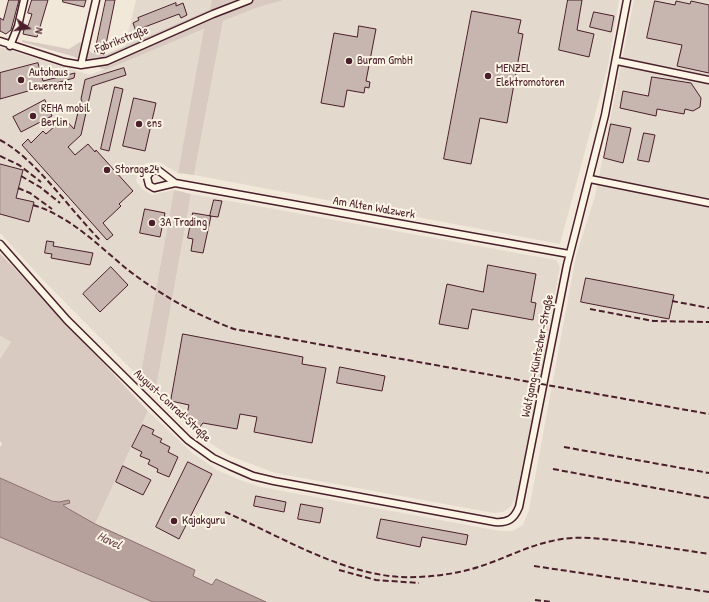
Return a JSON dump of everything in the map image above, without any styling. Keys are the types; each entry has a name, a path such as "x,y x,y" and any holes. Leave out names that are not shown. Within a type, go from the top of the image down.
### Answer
{"street":[{"path":"10,46 18,26 24,0"},
{"path":"81,65 96,0"},
{"name":"Fabrikstraße","path":"0,41 10,46 64,62 81,65 107,61 239,1 249,0"},
{"name":"Wolfgang-Küntscher-Straße","path":"495,522 510,521 516,516 519,507 569,254 590,179 628,0"},
{"path":"616,61 709,80"},
{"path":"590,179 709,203"},
{"name":"Am Alten Walzwerk","path":"175,183 569,254"},
{"name":"August-Conrad-Straße","path":"0,244 68,320 188,440 213,458 253,476 274,481 495,522"}],"shaded area":[{"path":"136,0 212,0 210,9 125,46"},
{"path":"212,0 284,0 259,7 223,21 194,175 178,173 204,29 105,70 72,56 22,42 22,40 69,49 80,42 92,53 105,55 210,9"},
{"path":"284,0 619,0 608,66 560,244 194,175 223,21 259,7"},
{"path":"634,0 709,0 709,602 266,602 216,579 212,585 192,576 195,570 95,524 148,411 191,452 217,470 261,487 500,531 513,531 523,525 529,510 576,256 595,196"},
{"path":"205,29 178,173 159,162 146,163 139,170 136,181 142,189 152,195 174,190 140,378 43,280 0,233 0,47 90,75"},
{"path":"174,190 191,194 155,394 140,378"},
{"path":"191,194 556,260 560,267 538,388 516,497 511,506 503,512 494,513 275,473 230,456 193,432 155,394"},
{"path":"0,253 148,411 95,524 63,505 69,500 59,502 52,500 0,478 0,447 2,444 0,441 0,359 11,342 0,336"},
{"path":"0,336 11,342 0,359"},
{"path":"0,537 153,602 0,602"}],"water":[{"name":"Havel","path":"0,478 52,501 59,502 69,500 70,503 63,505 67,508 95,524 195,570 193,576 212,585 216,579 266,602 153,602 0,537"}],"building":[{"path":"9,0 19,0 11,30 6,34 0,31 0,18 3,20"},
{"path":"32,0 48,0 37,37 23,34 25,25 28,26 32,14 28,13"},
{"path":"63,0 86,0 84,7 63,2"},
{"path":"106,0 115,0 104,54 95,52"},
{"path":"568,0 582,0 577,30 594,34 589,57 559,50"},
{"path":"655,1 675,5 676,1 690,4 691,1 709,5 709,73 677,66 682,45 647,38"},
{"path":"176,3 176,6 183,3 187,15 181,18 179,14 142,28 144,32 137,34 133,23 139,20 138,18"},
{"name":"MENZEL Elektromotoren","path":"472,11 521,20 518,33 523,34 507,123 480,118 471,164 444,159"},
{"path":"594,12 614,16 611,32 590,27"},
{"name":"Buram GmbH","path":"359,26 376,29 366,81 370,82 369,88 365,87 364,93 347,90 344,107 321,103 334,33 357,37"},
{"name":"Autohaus Lewerentz","path":"38,63 43,81 75,73 74,78 0,99 0,73"},
{"path":"124,68 126,75 92,86 81,135 68,147 75,155 88,144 95,152 96,150 133,191 119,204 121,206 103,223 113,235 107,240 22,145 28,139 31,143 43,131 46,134 64,118 74,129 82,101 81,99 85,80"},
{"path":"652,77 691,83 701,98 700,107 693,111 685,109 684,114 657,109 656,116 620,108 623,91 648,96"},
{"path":"115,87 123,89 109,151 101,149"},
{"name":"ens","path":"134,98 156,103 145,151 123,146"},
{"name":"REHA mobil Berlin","path":"45,100 52,116 21,132 13,117"},
{"path":"611,124 631,128 623,163 604,158"},
{"path":"644,133 655,135 649,162 638,160"},
{"path":"0,164 23,170 16,198 34,202 29,222 0,214"},
{"path":"214,200 222,201 218,217 210,216"},
{"name":"3A Trading","path":"145,209 165,213 160,237 140,233"},
{"path":"193,213 211,216 203,253 191,251 193,239 188,238"},
{"path":"47,241 54,242 53,246 93,253 90,265 51,258 52,254 45,253"},
{"path":"488,265 536,274 531,302 536,303 533,320 472,309 468,329 439,324 447,284 483,292"},
{"path":"111,267 128,285 100,312 83,294"},
{"path":"586,278 674,295 669,319 581,302"},
{"path":"183,334 303,357 302,364 326,368 312,443 254,432 257,417 240,414 237,429 203,423 199,428 186,418 189,405 171,401"},
{"path":"340,367 385,376 382,391 337,383"},
{"path":"143,425 154,430 152,434 162,439 160,442 170,447 168,452 178,457 169,477 157,472 158,469 148,464 150,460 140,456 142,452 132,447"},
{"path":"188,462 212,474 179,539 156,527"},
{"path":"123,466 151,480 143,495 116,482"},
{"path":"256,496 286,502 284,512 254,506"},
{"path":"301,504 323,508 320,523 298,519"},
{"path":"381,519 468,535 466,545 422,537 420,547 377,538"}],"railway":[{"path":"0,140 13,148 26,159 100,240"},
{"path":"0,156 19,165 41,182"},
{"path":"21,176 40,187 60,203"},
{"path":"18,188 30,193 52,209"},
{"path":"33,205 47,210 72,224 128,270 153,288 192,311 234,329 709,414"},
{"path":"672,301 709,308"},
{"path":"590,309 653,321 709,322"},
{"path":"564,447 709,473"},
{"path":"553,469 709,498"},
{"path":"225,512 332,561 355,569 400,577 422,577 455,573 487,564 535,546 552,541 573,538 616,540 709,554"},
{"path":"534,566 709,592"},
{"path":"339,570 376,580 419,583"},
{"path":"535,600 551,602"}],"place":[{"name":"Buram GmbH","path":"349,61"},
{"name":"MENZEL Elektromotoren","path":"488,76"},
{"name":"Autohaus Lewerentz","path":"21,80"},
{"name":"REHA mobil Berlin","path":"33,116"},
{"name":"ens","path":"139,124"},
{"name":"Storage24","path":"107,170"},
{"name":"3A Trading","path":"152,223"},
{"name":"Kajakguru","path":"174,521"}]}
